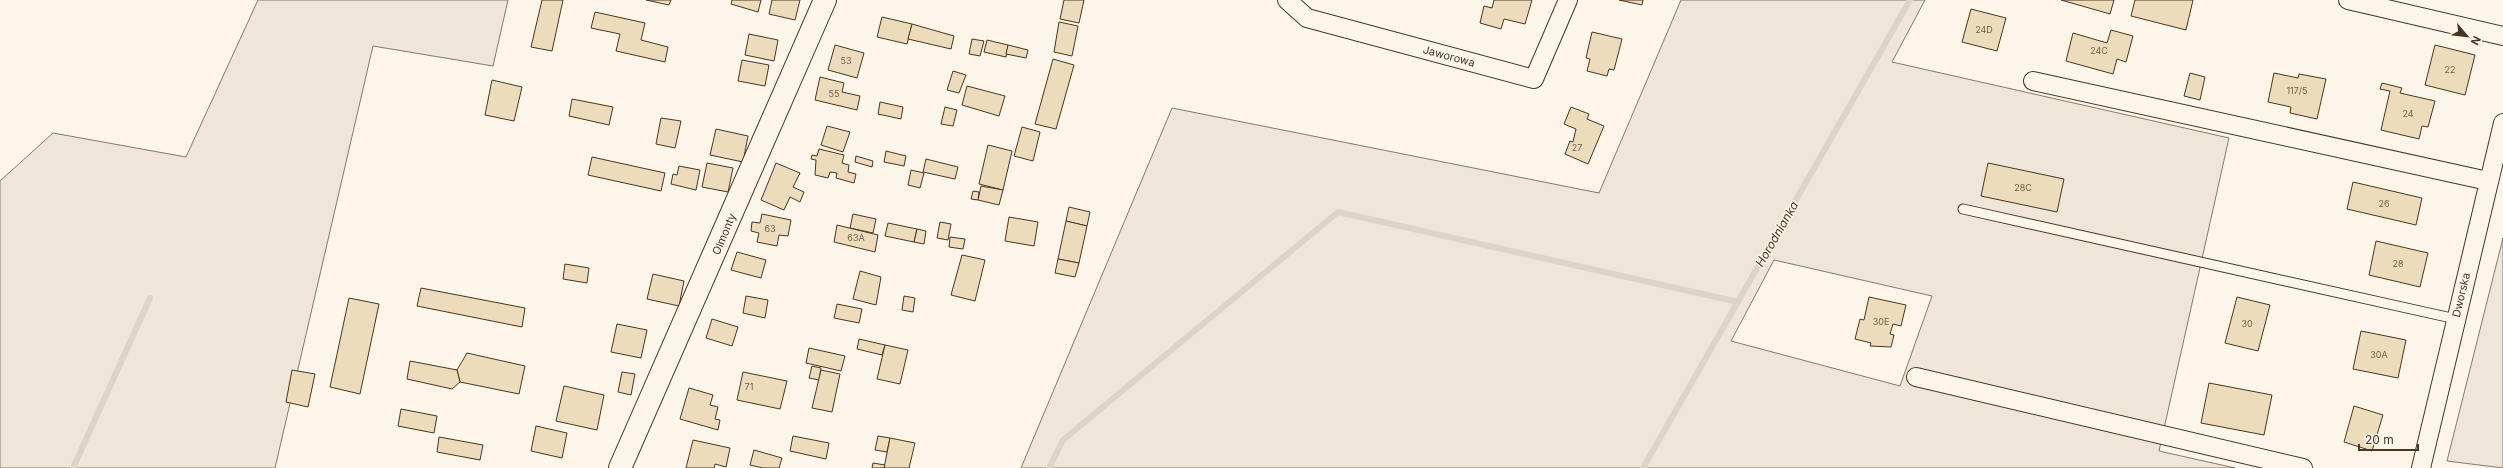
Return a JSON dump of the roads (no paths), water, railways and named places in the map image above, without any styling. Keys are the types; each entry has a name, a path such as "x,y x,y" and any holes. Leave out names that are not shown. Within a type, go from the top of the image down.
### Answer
{"street":[{"name":"Olmonty","path":"620,468 825,0"},
{"name":"Jaworowa","path":"1287,0 1307,18 1534,79 1568,0"},
{"path":"2348,0 2503,36"},
{"path":"2033,81 2488,181"},
{"name":"Dworska","path":"2421,468 2503,123"},
{"path":"1916,377 2303,468"}],"lane":[{"path":"1963,209 2456,319"}],"waterway":[{"name":"Horodnianka","path":"1643,468 1910,0"},
{"path":"1049,468 1063,440 1338,212 1738,302"},
{"path":"73,468 150,298"}]}
